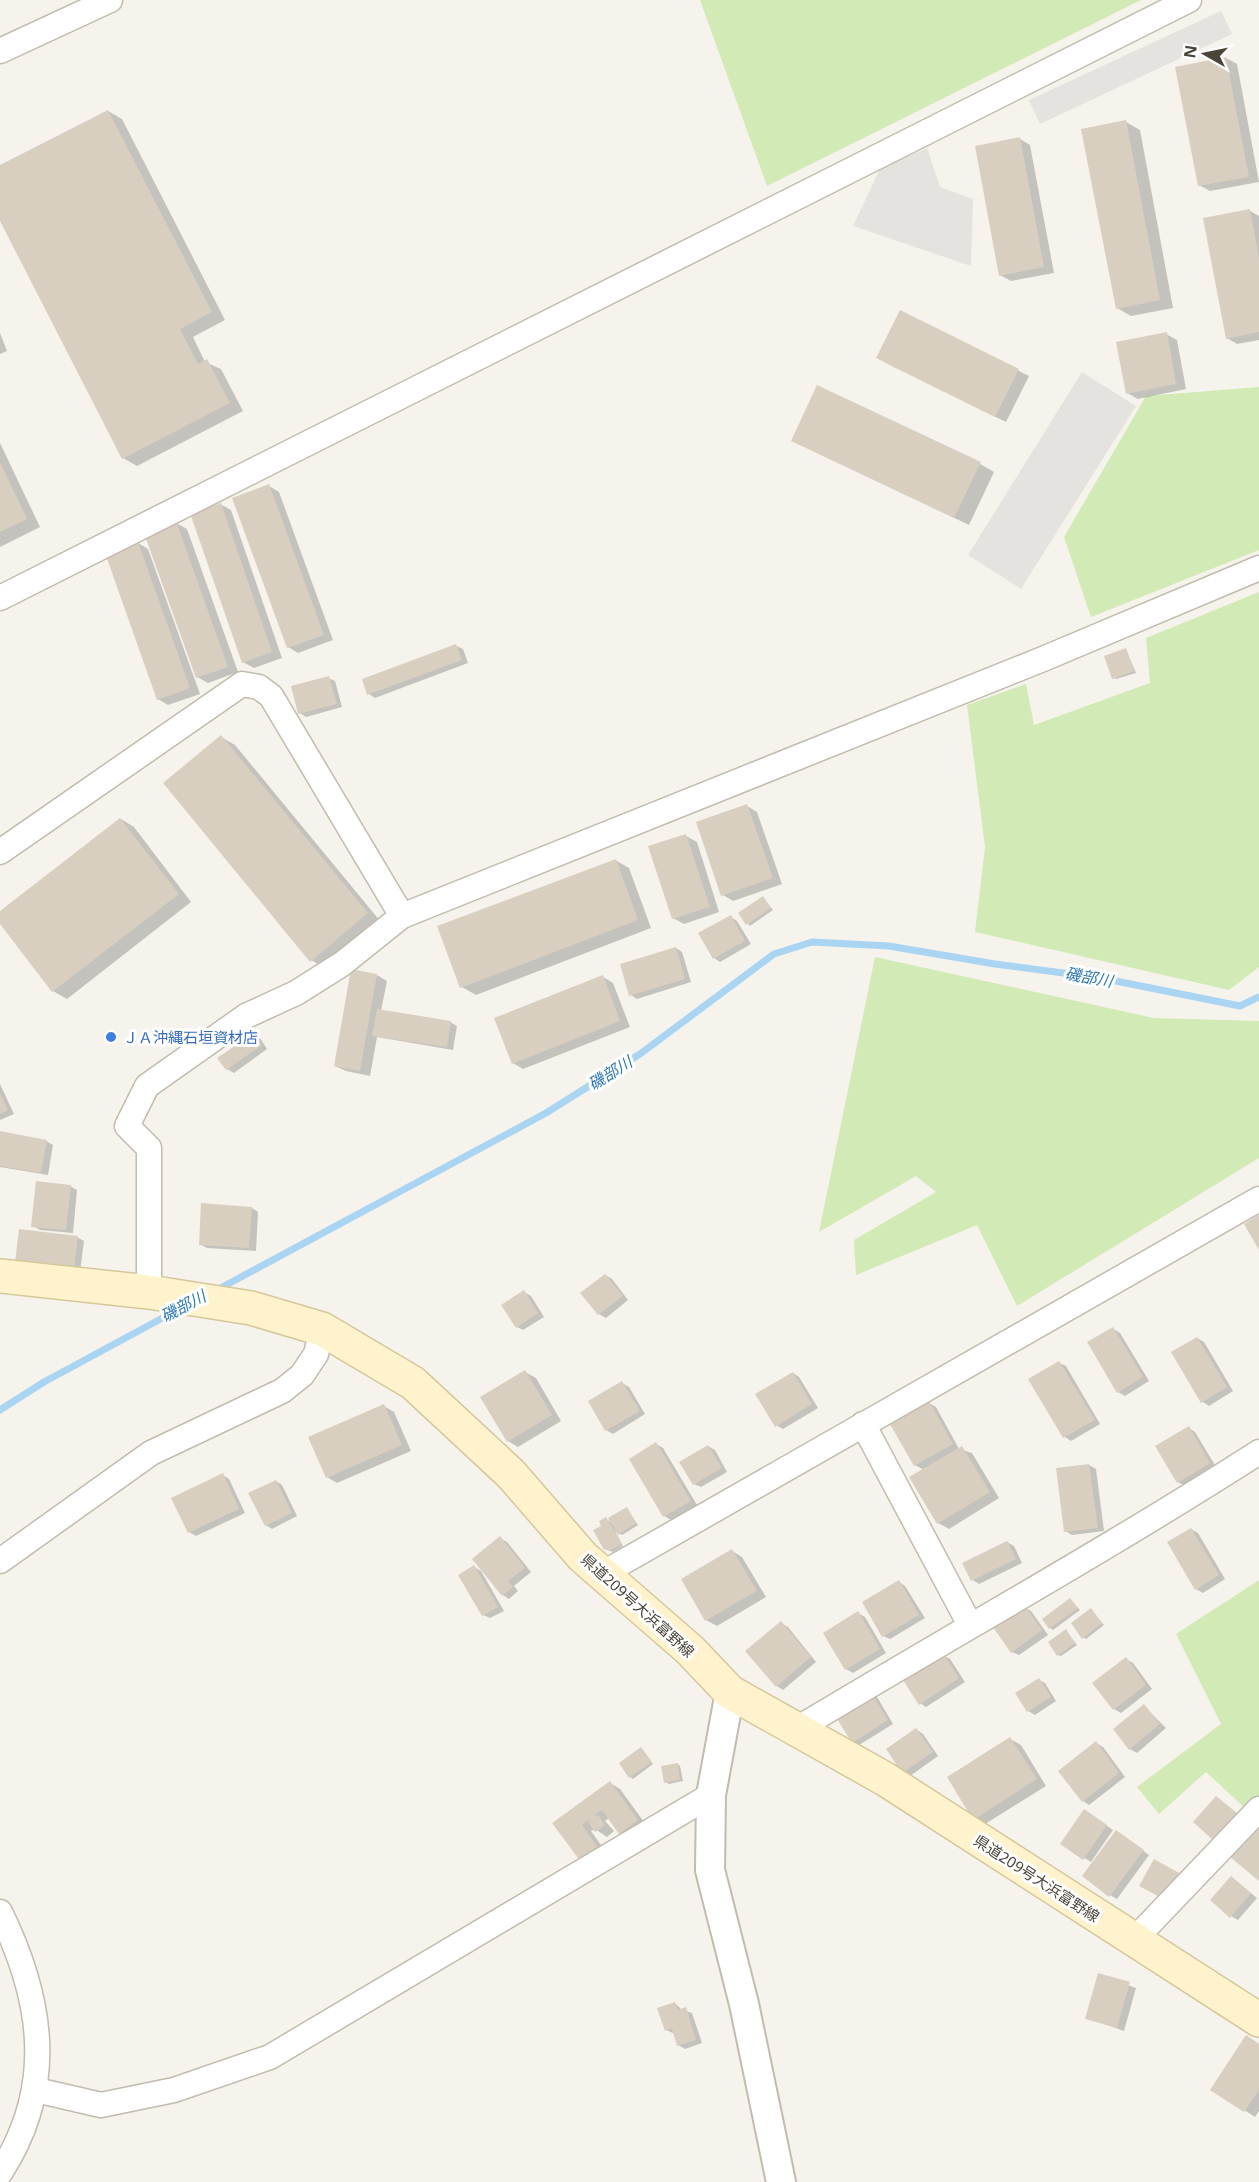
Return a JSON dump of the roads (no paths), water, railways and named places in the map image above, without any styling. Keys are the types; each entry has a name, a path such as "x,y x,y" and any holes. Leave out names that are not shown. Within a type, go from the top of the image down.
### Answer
{"main road":[{"name":"県道209号大浜富野線","path":"0,1276 149,1292 251,1308 322,1329 413,1383 511,1474 583,1557 690,1650 730,1692 885,1779 1259,2020"}],"street":[{"path":"0,51 110,0"},
{"path":"0,598 1190,0"},
{"path":"149,1292 149,1148 127,1126 147,1086 206,1047 246,1016 296,993 342,964 402,916 1032,663 1259,568"},
{"path":"0,852 21,835 242,684 259,687 271,696 402,916"},
{"path":"602,1574 1259,1199"},
{"path":"0,1561 151,1453 282,1391 302,1375 316,1354 322,1329"},
{"path":"863,1425 970,1625"},
{"path":"797,1729 970,1625 1091,1557 1259,1452"},
{"path":"730,1692 711,1795 710,1870 744,2004 781,2182"},
{"path":"36,2090 101,2105 174,2090 270,2057 711,1795"},
{"path":"1134,1940 1259,1809"},
{"path":"0,1912 9,1952 37,2017 36,2090 19,2144 0,2173"}],"waterway":[{"name":"磯部川","path":"215,1291 546,1113 640,1054 774,954 812,942 889,946 995,964 1101,978 1240,1006 1259,997"},
{"name":"磯部川","path":"0,1410 44,1382 181,1308"}],"place":[{"name":"ＪＡ沖縄石垣資材店","path":"111,1037"}]}
